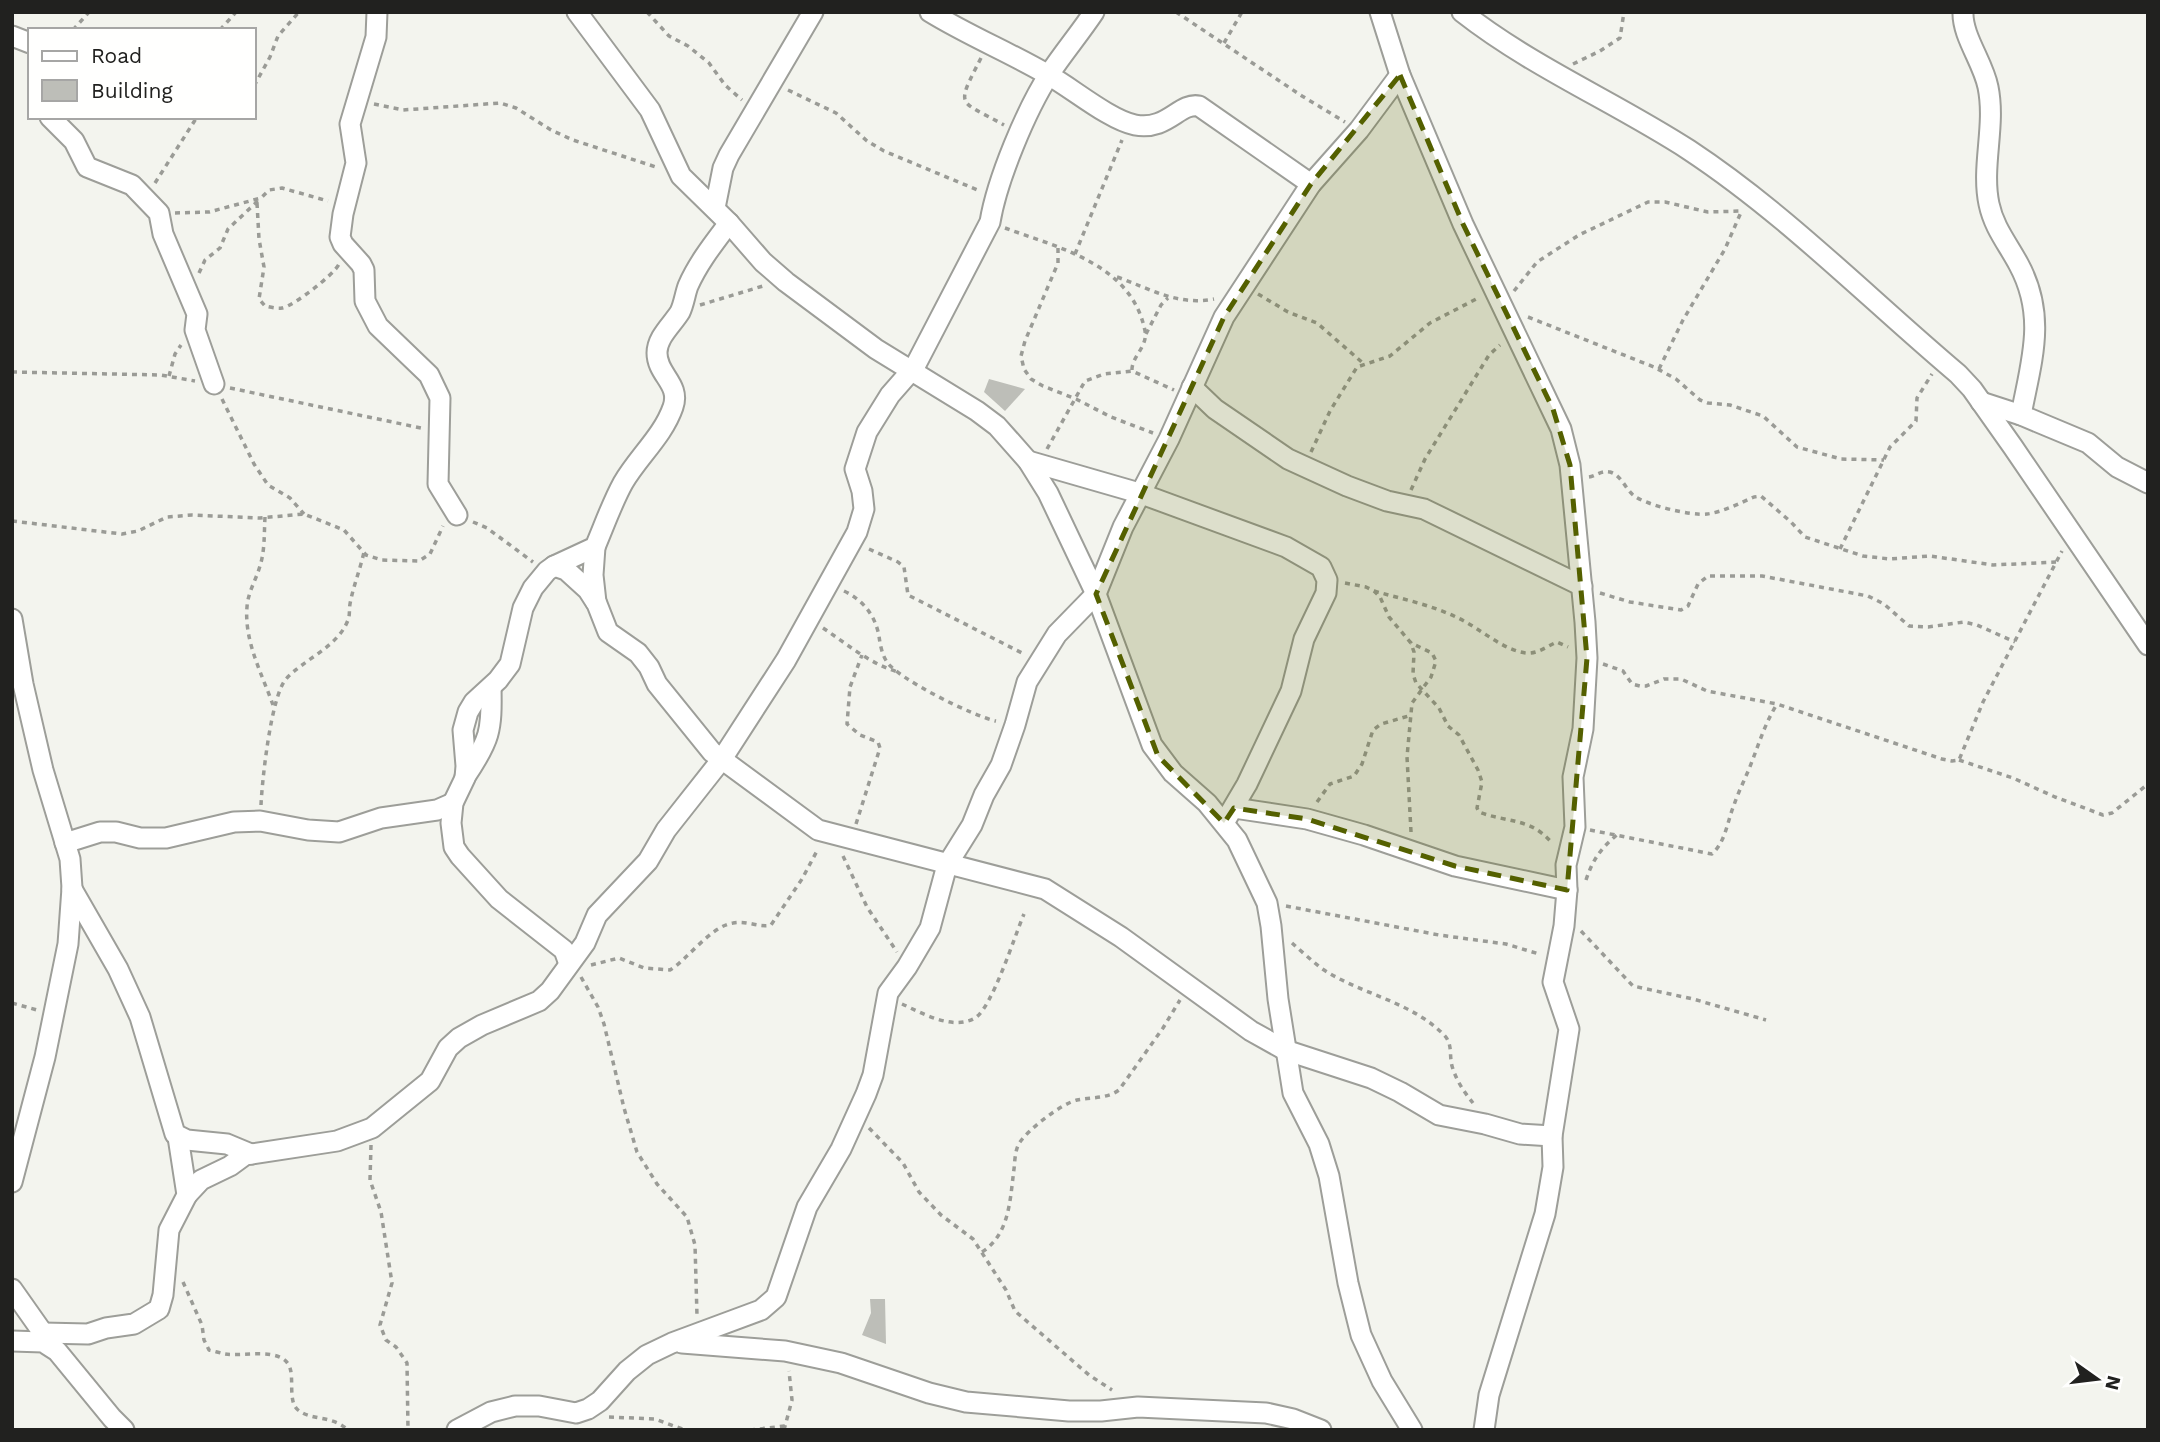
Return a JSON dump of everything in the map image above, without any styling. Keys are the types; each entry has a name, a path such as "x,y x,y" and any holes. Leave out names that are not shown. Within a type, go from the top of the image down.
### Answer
{"street":[{"path":"577,12 650,110 681,176 715,208 763,262 876,349 977,411 997,426 1034,462 1096,594 1139,714 1158,757 1172,773 1207,803 1229,816 1307,819 1455,866 1575,888"},
{"path":"715,208 723,168 813,12"},
{"path":"930,12 1049,75 1130,124 1146,127 1168,121 1182,109 1192,105 1199,106 1311,184"},
{"path":"12,1341 83,1336 142,1321 159,1309 163,1295 169,1230 187,1195 201,1180 251,1154 337,1141 372,1128 430,1081 453,1043 482,1025 539,1001 587,938 597,915 638,874 666,830 722,759 786,660 857,532 864,509 855,469 860,448 876,415 911,371 990,222 994,200 1019,134 1049,75 1094,12"},
{"path":"1380,12 1400,75 1463,223 1502,300 1561,429 1571,471 1582,586 1587,658 1583,729 1573,777 1575,827 1566,865 1575,888 1564,926 1553,986 1569,1035 1552,1136 1553,1167 1545,1214 1489,1395 1484,1430"},
{"path":"1462,12 1511,47 1691,152 1747,204 1859,286 1966,382 2148,645"},
{"path":"1963,12 1964,27 1983,68 1988,89 1991,120 1988,202 1996,228 2020,266 2037,323 2036,342 2021,415"},
{"path":"374,16 376,37 350,124 356,163 340,233 343,244 364,270 365,301 378,326 429,375 440,398 438,484 457,515"},
{"path":"457,1430 491,1412 515,1406 539,1406 576,1413 600,1401 627,1371 647,1355 761,1310 776,1297 807,1207 842,1149 873,1075 891,987 907,967 930,928 947,865 972,825 984,795 1001,765 1016,725 1027,681 1057,634 1096,594 1139,493 1169,439 1212,340 1242,288 1311,184 1359,130 1400,75"},
{"path":"52,119 74,141 87,167 132,184 152,206 194,306 197,317 195,327 214,384"},
{"path":"729,223 705,256 688,286 681,310 657,348 656,356 661,370 675,389 673,407 623,483 595,547 593,575 597,604 608,632 638,653 657,684 712,752 818,830 1045,889 1121,936 1251,1031 1285,1050 1320,1063 1350,1069 1400,1092 1436,1114 1520,1134 1552,1136"},
{"path":"1190,392 1250,435 1304,467 1387,501 1424,509 1582,586"},
{"path":"1981,402 2021,415 2088,443 2117,467 2148,483"},
{"path":"1034,462 1139,493 1286,547 1321,567 1327,580 1326,593 1304,639 1291,691 1229,816 1237,840 1267,903 1293,1093 1319,1144 1329,1176 1348,1283 1361,1335 1382,1381 1412,1430"},
{"path":"465,778 465,720 474,702 510,664 523,608 533,589 551,568 595,547"},
{"path":"551,568 566,570 580,581 597,604"},
{"path":"12,619 23,684 43,770 70,859 72,888 68,944 45,1057 12,1182"},
{"path":"491,687 491,730 453,803 451,834 460,856 499,899 569,964"},
{"path":"65,843 100,832 116,832 140,838 166,838 234,822 260,821 308,830 340,832 360,823 437,810 453,803"},
{"path":"72,888 118,969 150,1046 172,1127 178,1137 187,1195"},
{"path":"178,1137 227,1144 251,1154"},
{"path":"12,1289 45,1338 124,1430"},
{"path":"672,1343 785,1351 841,1363 929,1393 966,1402 1069,1411 1138,1407 1266,1413 1293,1419 1321,1430"}],"path":[{"path":"75,28 89,12"},
{"path":"222,28 236,12"},
{"path":"256,83 271,57 278,36 299,12"},
{"path":"647,12 669,36 709,62 725,85 755,110"},
{"path":"1176,12 1301,96 1359,130"},
{"path":"1224,43 1242,12"},
{"path":"1556,73 1616,41 1621,33 1624,12"},
{"path":"989,44 965,89 964,100 970,108 1019,134"},
{"path":"773,83 836,113 867,141 884,151 951,178 994,200"},
{"path":"358,100 403,110 499,103 516,107 551,130 681,176"},
{"path":"196,119 152,206 195,214 261,198"},
{"path":"1074,254 1130,124"},
{"path":"194,306 197,278 202,265 219,248 228,229 269,190 282,188 345,206"},
{"path":"1502,300 1514,291 1537,262 1579,235 1648,202 1665,202 1708,212 1747,204"},
{"path":"257,204 264,267 260,299 265,306 282,309 335,273 341,260 343,244"},
{"path":"1659,369 1747,204"},
{"path":"990,222 1091,260 1112,276 1132,300 1146,334"},
{"path":"1058,248 1058,263 1025,341 1021,356 1024,369 1031,379 1043,386 1111,417 1169,439"},
{"path":"1112,276 1168,297 1190,302 1211,300 1242,288 1288,312 1317,323 1364,363"},
{"path":"681,310 786,282"},
{"path":"1132,371 1131,366 1142,349 1146,334 1168,297"},
{"path":"1304,467 1340,393 1357,367 1390,356 1430,323 1477,298 1502,300 1659,369 1676,379 1700,400 1730,405 1763,416 1797,447 1841,459 1884,460"},
{"path":"169,376 175,354 195,327"},
{"path":"1406,505 1425,459 1484,363 1495,349 1517,332"},
{"path":"1840,549 1896,439 1916,421 1917,398 1933,370 1935,355"},
{"path":"1034,462 1085,381 1091,377 1132,371 1190,392"},
{"path":"214,384 254,464 268,485 290,498 304,514"},
{"path":"1571,471 1590,477 1611,472 1632,494 1644,502 1695,513 1708,514 1761,496 1805,537 1875,559 1930,556 1993,565 2056,562"},
{"path":"12,521 122,534 138,531 167,517 265,517 304,514 344,530 366,555 382,560 419,561 430,554 441,527 457,515 487,527 521,554 551,568"},
{"path":"265,517 265,542 247,604 247,619 252,648 274,707"},
{"path":"1959,760 1983,702 2072,534"},
{"path":"852,542 904,567 908,595 914,599 951,615 1038,661"},
{"path":"260,821 261,781 274,707 285,680 332,642 349,619 364,552"},
{"path":"1582,586 1630,602 1681,610 1688,606 1698,584 1708,576 1762,576 1868,596 1884,604 1909,626 1928,627 1964,622 2015,642"},
{"path":"1327,580 1366,587 1374,592 1380,597 1389,617 1411,643 1414,652 1413,674 1421,691 1439,708 1448,726 1459,734 1478,770 1482,782 1477,800 1479,812 1498,819 1528,824 1541,831 1566,865"},
{"path":"828,583 863,603 872,615 888,663 900,673 935,695 981,717 1016,725"},
{"path":"1374,592 1436,608 1459,618 1512,649 1527,653 1537,652 1557,642 1587,658 1623,671 1632,684 1640,686 1673,678 1716,694 1754,698 1777,704 1942,759 1959,760 2013,778 2103,815 2112,813 2148,784"},
{"path":"808,618 862,655 900,673"},
{"path":"1411,643 1432,653 1436,661 1431,677 1412,703 1407,787 1413,852"},
{"path":"862,655 850,687 847,724 860,734 878,742 880,748 851,838 844,844 843,858 867,907 907,967"},
{"path":"1575,827 1712,854 1718,848 1728,827 1733,805 1765,724 1777,704"},
{"path":"1307,819 1330,784 1354,776 1362,764 1373,730 1381,724 1412,715"},
{"path":"698,1334 695,1245 687,1217 657,1184 637,1152 598,1007 569,964 614,958 627,960 644,968 670,970 693,948 726,925 733,922 771,925 802,879 827,832"},
{"path":"1575,888 1602,846 1618,834"},
{"path":"1267,903 1439,935 1506,944 1535,951 1556,965"},
{"path":"887,998 936,1019 967,1021 976,1018 987,1002 1024,914"},
{"path":"1271,926 1322,968 1388,999 1446,1037 1450,1043 1451,1063 1461,1087 1485,1124"},
{"path":"1579,928 1633,986 1693,999 1766,1020"},
{"path":"982,1252 1000,1236 1005,1223 1019,1143 1036,1126 1073,1101 1108,1096 1119,1090 1188,987"},
{"path":"12,1003 53,1014"},
{"path":"856,1114 903,1163 919,1192 942,1215 973,1239 1006,1290 1015,1311 1089,1375 1138,1407"},
{"path":"372,1128 370,1180 381,1212 392,1283 380,1325 386,1340 407,1363 408,1430"},
{"path":"167,1257 187,1289 209,1350 227,1355 278,1356 286,1360 290,1368 292,1404 299,1412 339,1422 348,1430"},
{"path":"750,1430 785,1428 792,1400 792,1382 785,1351"},
{"path":"576,1413 591,1417 655,1419 685,1430"}],"highlighted area":[{"path":"1400,75 1463,224 1553,409 1570,465 1587,658 1567,890 1455,866 1307,819 1234,808 1224,823 1158,756 1096,594 1224,317 1311,184"}],"building":[{"path":"989,379 1025,389 1005,411 984,392"},
{"path":"870,1299 885,1299 886,1344 862,1335 871,1313"}]}
